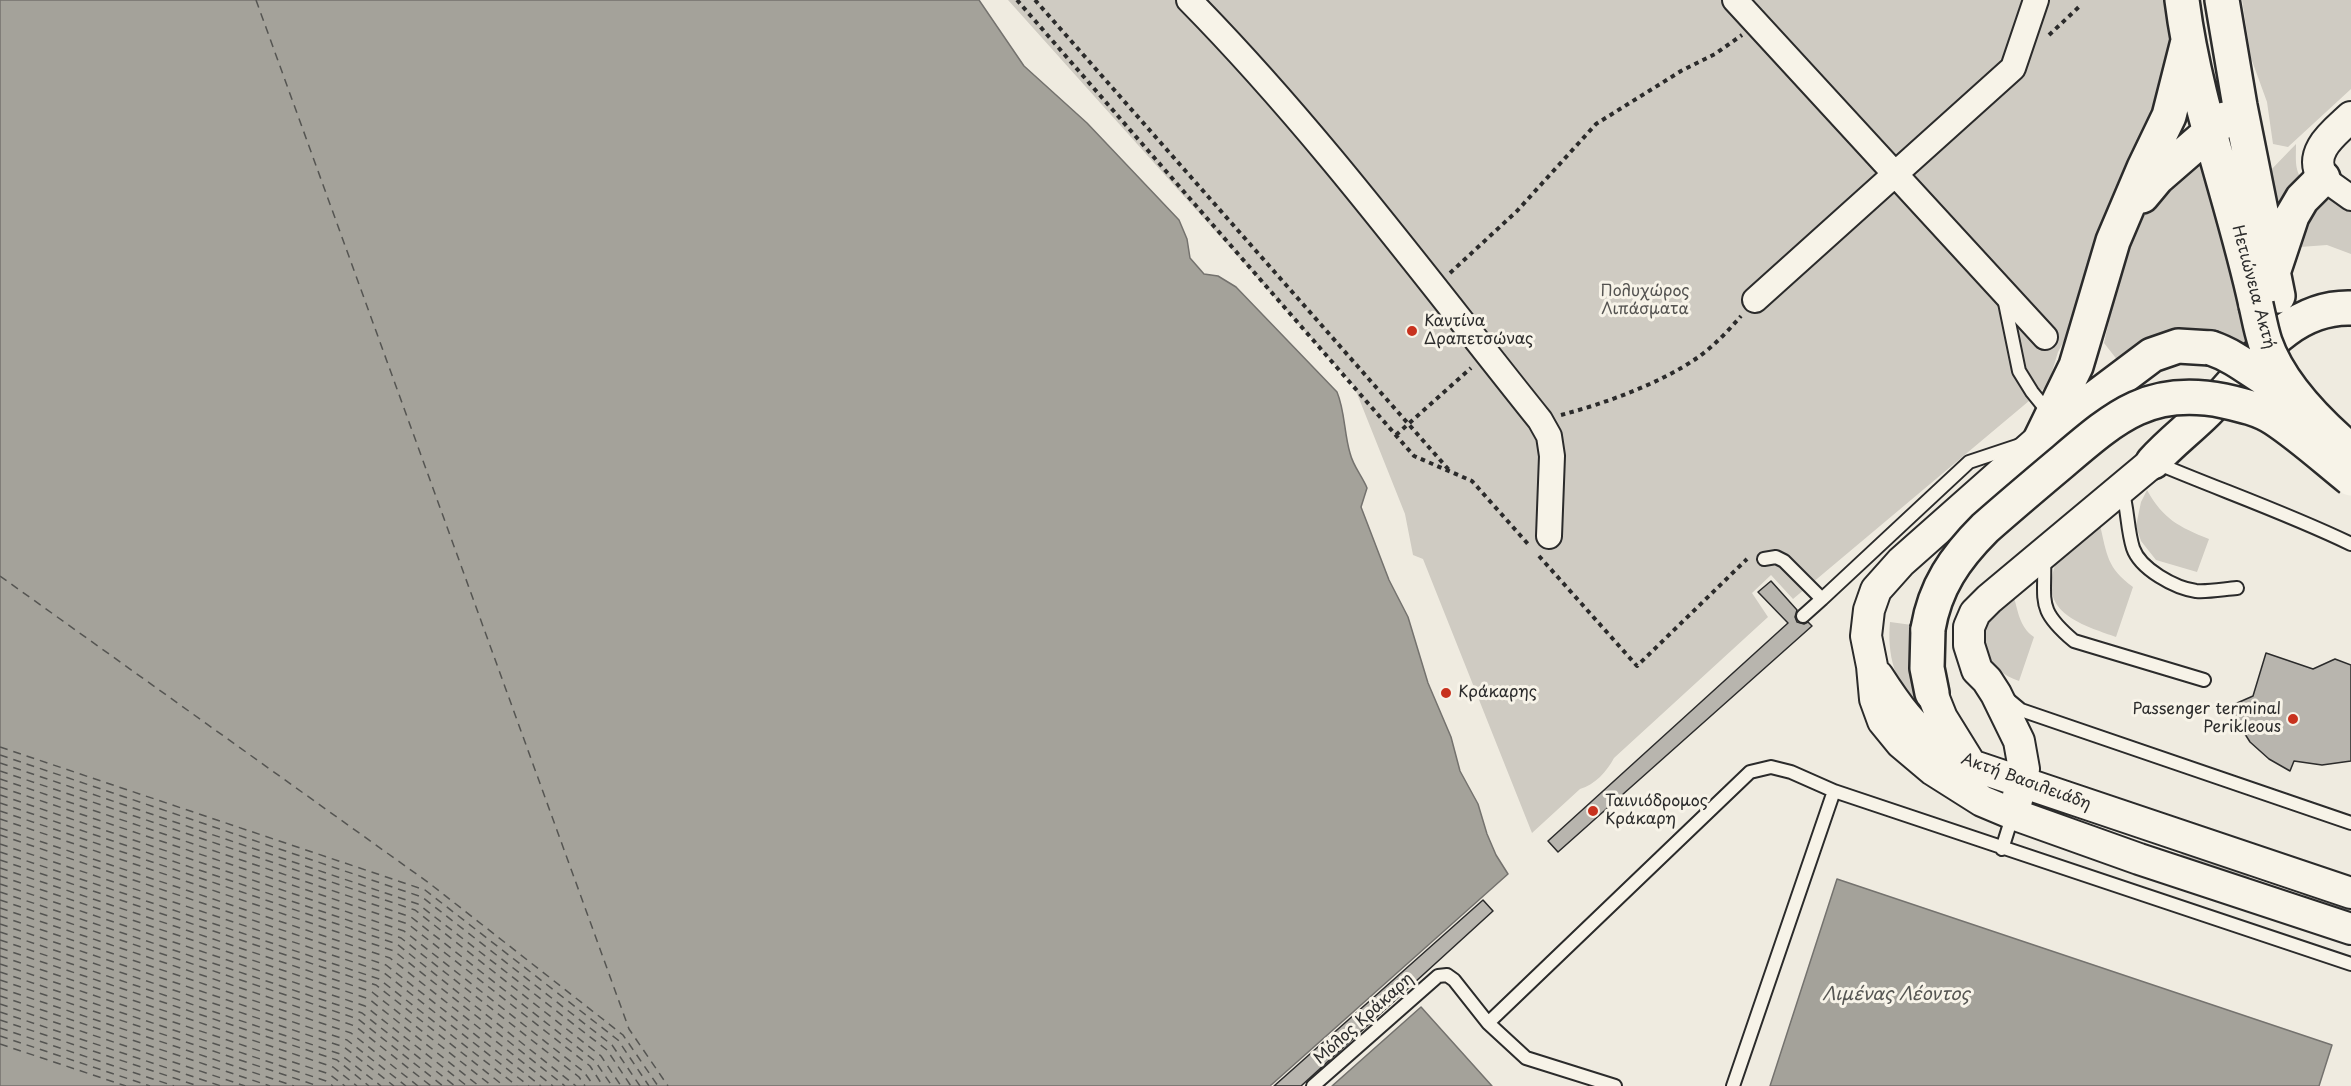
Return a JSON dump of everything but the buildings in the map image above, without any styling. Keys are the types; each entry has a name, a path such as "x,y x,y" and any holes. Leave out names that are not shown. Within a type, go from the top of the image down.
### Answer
{"main road":[{"name":"Ηετιώνεια Ακτή","path":"2182,0 2188,41 2210,133 2245,254 2269,291 2265,344 2281,374 2298,397 2331,434 2351,451"},
{"name":"Ηετιώνεια Ακτή","path":"2222,0 2269,291 2299,364 2324,397 2351,421"},
{"path":"2046,428 2084,343 2113,241 2169,116 2188,41"},
{"path":"2122,219 2157,178 2240,106"},
{"path":"2269,291 2292,216 2302,199 2323,178"},
{"path":"2153,462 2167,446 2206,413 2259,352 2279,334 2314,313 2351,308"},
{"path":"2046,428 2152,355 2178,346 2211,348 2231,356 2268,382 2298,397"},
{"path":"1932,693 1927,668 1928,629 1931,611 1945,576 1968,545 1985,528 2105,425 2142,405 2186,396 2207,398 2254,409 2274,419 2351,479"}],"street":[{"path":"1189,0 1235,47 1309,130 1540,420 1549,436 1552,456 1549,536"},
{"path":"1736,0 2045,337"},
{"path":"1755,300 2013,68 2036,0"},
{"path":"2351,117 2331,135 2321,148 2317,164 2323,178 2351,198"},
{"path":"1872,666 1866,625 1871,601 1884,579 2046,428"},
{"path":"2013,814 2024,769 2019,741 1987,680 1977,670 1969,645 1969,627 1975,613 2153,462"},
{"name":"Ακτή Βασιλειάδη","path":"1872,666 1896,704 1919,730 1943,751 1971,765 2351,893"},
{"name":"Ακτή Βασιλειάδη","path":"1872,666 1875,699 1883,721 1901,743 1960,789 2013,814 2351,930"},
{"path":"1932,693 1942,718 1971,765"}],"lane":[{"path":"1803,616 1969,462 2046,428 2032,392 2019,371 2003,291"},
{"path":"2153,462 2233,496 2267,507 2351,544"},
{"path":"2122,490 2128,509 2128,529 2136,555 2150,571 2195,591 2237,588"},
{"path":"2044,555 2045,574 2042,593 2046,612 2074,641 2204,680"},
{"path":"1764,559 1776,557 1784,561 1822,599"},
{"path":"1987,680 2021,710 2351,823"},
{"path":"1615,1086 1526,1059 1488,1023 1750,772 1771,767 1833,791 2002,849 2351,964"},
{"path":"1733,1086 1833,791"},
{"path":"2002,849 2013,814"},
{"name":"Μόλος Κράκαρη","path":"1313,1086 1437,976 1447,975 1454,980 1488,1023"}],"path":[{"path":"1017,0 1414,456 1472,481 1636,666 1747,558"},
{"path":"1035,0 1451,472"},
{"path":"1434,287 1517,211 1596,124 1681,71 1716,54 1757,24"},
{"path":"1540,420 1599,405 1658,379 1698,358 1755,300"},
{"path":"1396,435 1487,353"}],"green space":[{"name":"Πολυχώρος Λιπάσματα","path":"1008,0 2164,0 2173,44 2170,92 2104,214 2072,326 2058,352 2048,385 1793,599 1771,575 1752,593 1768,617 1614,758 1600,777 1580,789 1532,833 1423,559 1413,555 1405,514 1354,386"},
{"path":"2242,0 2351,0 2351,89 2288,147 2273,144 2267,102 2251,58"},
{"path":"2296,144 2297,170 2305,183 2276,214 2268,173"},
{"path":"2207,158 2265,371 2240,350 2122,366 2104,343 2120,274 2132,240 2139,224 2154,203"},
{"path":"2330,199 2341,202 2351,209 2351,254 2327,245 2300,247 2303,232 2312,213"},
{"path":"2147,490 2159,508 2173,521 2209,539 2197,572 2156,560 2141,541 2136,526 2141,502"},
{"path":"2100,525 2109,560 2118,574 2133,587 2116,637 2071,618 2055,602 2052,591 2052,578 2058,559"},
{"path":"2013,594 2022,623 2034,637 2019,681 1991,663 1983,645 1986,623 1992,612"},
{"path":"1890,622 1912,625 1911,658 1921,705 1904,689 1894,668 1890,646"},
{"path":"2182,853 2249,876 2247,882 2178,857"},
{"path":"2305,893 2351,909 2351,915 2303,898"}],"water":[{"path":"0,0 979,0 1024,66 1087,123 1179,220 1187,239 1190,258 1204,274 1218,276 1236,287 1337,392 1351,458 1367,488 1361,507 1389,580 1408,617 1428,683 1451,737 1460,771 1478,804 1496,855 1508,874 1270,1086 0,1086"},
{"name":"Λιμένας Λέοντος","path":"1837,879 2332,1045 2319,1086 1770,1086"},
{"path":"1421,1007 1492,1086 1332,1086"}],"ferry route":[{"path":"256,0 629,1029 668,1086"},
{"path":"0,576 429,883 623,1035 658,1086"},
{"path":"0,747 425,890 618,1040 649,1086"},
{"path":"0,755 422,897 612,1045 640,1086"},
{"path":"0,763 418,904 607,1050 631,1086"},
{"path":"0,771 415,910 601,1056 621,1086"},
{"path":"0,779 411,917 595,1061 612,1086"},
{"path":"0,787 408,924 590,1066 603,1086"},
{"path":"0,795 404,931 584,1072 594,1086"},
{"path":"0,803 401,938 579,1077 585,1086"},
{"path":"0,811 397,944 576,1086"},
{"path":"0,819 394,951 565,1086"},
{"path":"0,828 390,958 553,1086"},
{"path":"0,835 386,965 541,1086"},
{"path":"0,844 383,972 529,1086"},
{"path":"0,852 379,979 517,1086"},
{"path":"0,860 376,985 504,1086"},
{"path":"0,868 372,992 492,1086"},
{"path":"0,876 369,999 479,1086"},
{"path":"0,884 365,1006 467,1086"},
{"path":"0,892 362,1013 455,1086"},
{"path":"0,900 358,1019 443,1086"},
{"path":"0,908 355,1026 431,1086"},
{"path":"0,916 351,1033 418,1086"},
{"path":"0,924 347,1040 406,1086"},
{"path":"0,932 344,1047 394,1086"},
{"path":"0,940 340,1054 381,1086"},
{"path":"0,948 337,1060 369,1086"},
{"path":"0,956 333,1067 357,1086"},
{"path":"0,964 329,1074 345,1086"},
{"path":"0,972 326,1081 333,1086"},
{"path":"0,980 318,1086"},
{"path":"0,988 294,1086"},
{"path":"0,996 270,1086"},
{"path":"0,1004 245,1086"},
{"path":"0,1012 221,1086"},
{"path":"0,1020 198,1086"},
{"path":"0,1028 174,1086"},
{"path":"0,1036 150,1086"},
{"path":"0,1044 126,1086"}],"place":[{"name":"Καντίνα Δραπετσώνας","path":"1412,331"},
{"name":"Κράκαρης","path":"1446,693"},
{"name":"Passenger terminal Perikleous","path":"2293,719"},
{"name":"Ταινιόδρομος Κράκαρη","path":"1593,811"}]}
